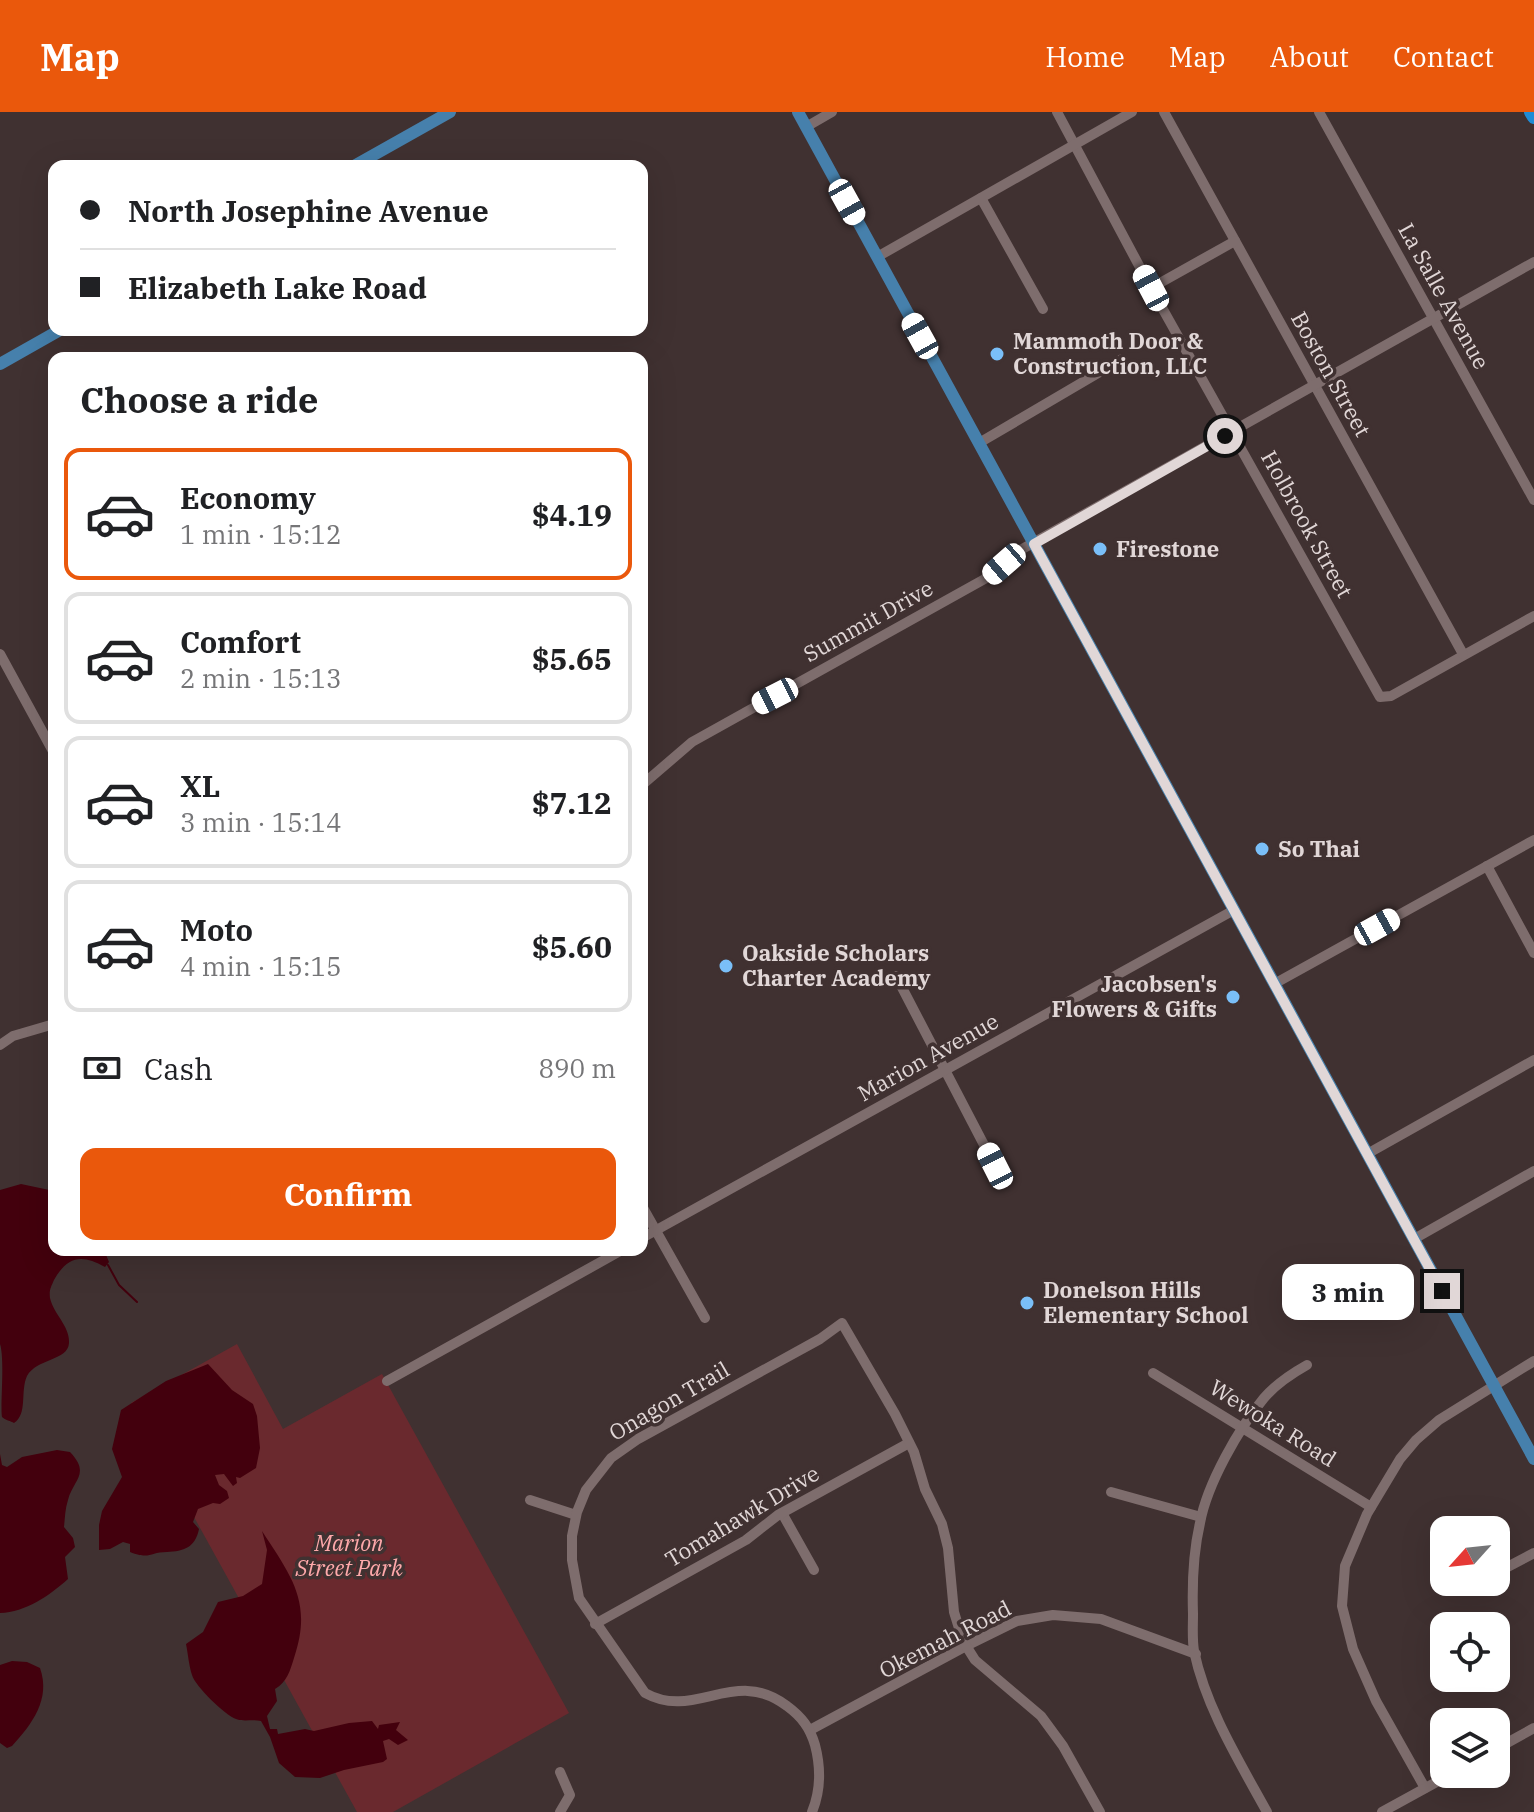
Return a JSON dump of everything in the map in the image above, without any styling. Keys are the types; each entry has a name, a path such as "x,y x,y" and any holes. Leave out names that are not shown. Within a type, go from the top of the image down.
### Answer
{"highway":[{"path":"1531,112 1534,117"}],"main road":[{"path":"365,160 450,112"},
{"path":"798,112 1534,1459"},
{"path":"0,364 49,336"}],"street":[{"path":"806,127 832,112"},
{"name":"Holbrook Street","path":"1057,112 1151,288 1380,697 1386,698 1463,654"},
{"path":"877,257 1132,112"},
{"name":"Boston Street","path":"1164,112 1463,654"},
{"name":"La Salle Avenue","path":"1319,112 1534,500"},
{"path":"981,198 1043,309"},
{"path":"1151,288 1235,241"},
{"name":"Summit Drive","path":"648,780 692,742 990,576 1017,552 1534,262"},
{"path":"979,443 1122,359"},
{"path":"1463,654 1534,616"},
{"path":"0,654 48,742"},
{"path":"1274,984 1534,840"},
{"path":"1487,866 1534,953"},
{"name":"Marion Avenue","path":"648,1235 1234,910"},
{"path":"896,976 995,1166"},
{"path":"0,1045 13,1036 48,1026"},
{"path":"1367,1154 1534,1060"},
{"path":"1414,1239 1534,1171"},
{"path":"648,1218 705,1318"},
{"path":"387,1381 611,1256"},
{"name":"Onagon Trail","path":"810,1730 799,1715 776,1698 746,1690 676,1703 658,1700 645,1693 579,1598 573,1577 572,1536 576,1515 586,1490 611,1458 638,1439 820,1339 842,1323 909,1443"},
{"path":"1425,1788 1376,1701 1353,1649 1342,1606 1345,1566 1371,1507 1400,1459 1416,1440 1439,1420 1534,1361"},
{"path":"1267,1812 1219,1722 1196,1654 1192,1582 1201,1517 1226,1459 1264,1398 1284,1378 1307,1365"},
{"name":"Wewoka Road","path":"1153,1373 1371,1507"},
{"path":"909,1443 925,1489 942,1524 948,1548 954,1612 966,1646 991,1675 1041,1716 1063,1746 1100,1812"},
{"name":"Tomahawk Drive","path":"595,1624 746,1540 782,1513 909,1443"},
{"path":"1111,1492 1201,1517"},
{"path":"530,1500 576,1515"},
{"path":"782,1513 814,1570"},
{"path":"1510,1566 1534,1553"},
{"name":"Okemah Road","path":"810,1730 1017,1621 1053,1615 1077,1616 1119,1624 1196,1654"},
{"path":"1510,1741 1534,1728"},
{"path":"810,1730 818,1758 820,1781 812,1812"},
{"path":"560,1772 570,1795 560,1812"},
{"path":"1382,1812 1430,1785"}],"green space":[{"name":"Marion Street Park","path":"237,1344 283,1429 382,1374 569,1713 393,1812 357,1812 131,1403"}],"shaded area":[{"path":"21,1184 48,1190 48,1256 106,1256 109,1262 105,1267 89,1260 75,1260 64,1266 54,1280 50,1298 67,1331 69,1343 58,1357 38,1366 27,1376 21,1414 14,1423 2,1417 0,1190"},
{"path":"208,1364 232,1390 253,1404 260,1448 256,1468 240,1478 236,1477 237,1483 233,1486 224,1474 215,1475 229,1498 220,1504 213,1503 198,1509 193,1522 199,1529 188,1547 146,1556 130,1552 130,1544 123,1542 110,1549 99,1550 102,1511 122,1477 112,1449 121,1410 166,1381"},
{"path":"57,1450 70,1452 80,1472 65,1514 64,1527 73,1538 75,1547 65,1557 68,1579 37,1602 19,1610 0,1613 0,1454 2,1465 7,1467 22,1457"},
{"path":"262,1531 290,1576 300,1605 301,1621 291,1667 285,1680 275,1689 277,1701 267,1716 270,1729 277,1729 278,1734 372,1721 378,1729 379,1725 400,1722 396,1730 408,1740 398,1745 389,1739 383,1741 387,1759 383,1762 320,1778 295,1777 279,1763 261,1721 239,1720 231,1716 211,1700 194,1680 186,1644 203,1632 218,1602 243,1596 262,1584 267,1550"},
{"path":"12,1661 27,1662 40,1668 43,1690 33,1720 7,1748 0,1743 0,1665"}],"waterway":[{"path":"108,1265 119,1285 137,1302"}],"place":[{"name":"Mammoth Door & Construction, LLC","path":"997,354"},
{"name":"Firestone","path":"1100,549"},
{"name":"So Thai","path":"1262,849"},
{"name":"Oakside Scholars Charter Academy","path":"726,966"},
{"name":"Jacobsen's Flowers & Gifts","path":"1233,997"},
{"name":"Donelson Hills Elementary School","path":"1027,1303"}],"route":[{"path":"1225,436 1034,544 1442,1291"}]}
